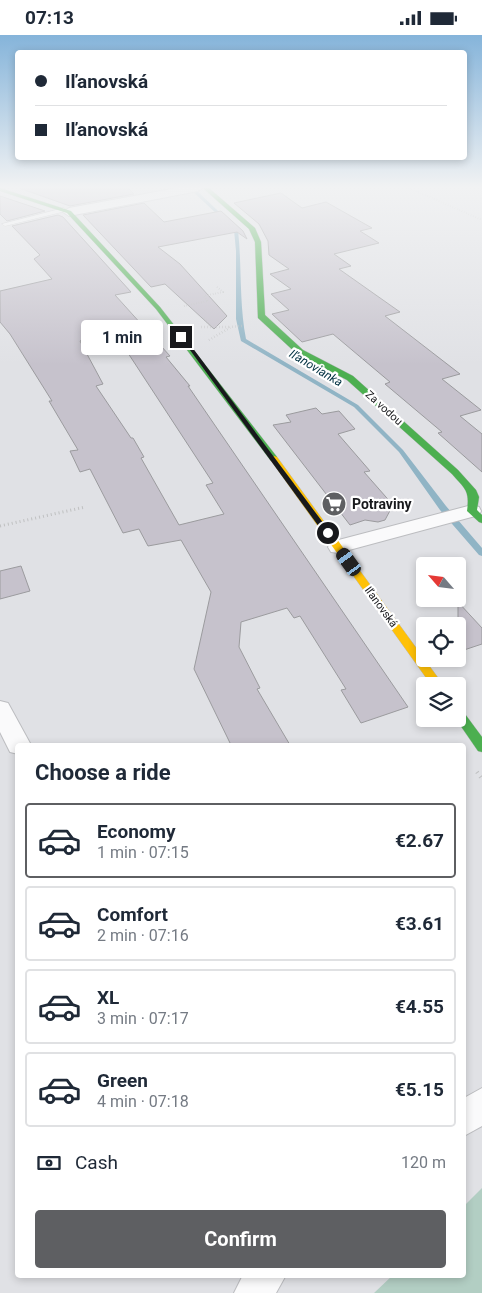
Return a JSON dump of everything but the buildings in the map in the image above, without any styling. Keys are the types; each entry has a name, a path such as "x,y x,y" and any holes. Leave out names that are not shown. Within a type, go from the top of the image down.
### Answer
{"street":[{"name":"Iľanovská","path":"100,247 158,308 178,333 338,547 432,677"},
{"name":"Za vodou","path":"258,247 261,316 300,352 350,378 455,472 472,490 474,497 473,515"},
{"path":"338,547 442,518 473,515"},
{"path":"0,710 18,743"},
{"path":"466,724 482,747"},
{"path":"466,1099 482,1101"},
{"path":"466,1117 482,1105"},
{"path":"253,1293 265,1278"}],"path":[{"path":"182,307 208,301 204,296 223,292 216,286"},
{"path":"204,318 212,327"},
{"path":"198,327 232,327 204,343"},
{"path":"0,526 85,507"}],"green space":[{"path":"482,1188 482,1293 374,1293 390,1278 466,1278 466,1204"}],"waterway":[{"name":"Iľanovianka","path":"238,247 239,319 243,340 356,406 401,451 443,508 482,553"}],"traffic: fast":[{"path":"101,247 158,308 274,459"},
{"path":"258,247 261,316 300,352 350,378 455,472 471,490 474,497 472,511 482,520"},
{"path":"466,724 482,747"}],"traffic: slow":[{"path":"274,459 431,677"}],"place":[{"name":"Potraviny","path":"334,504"}],"route":[{"path":"181,337 328,533"}]}
